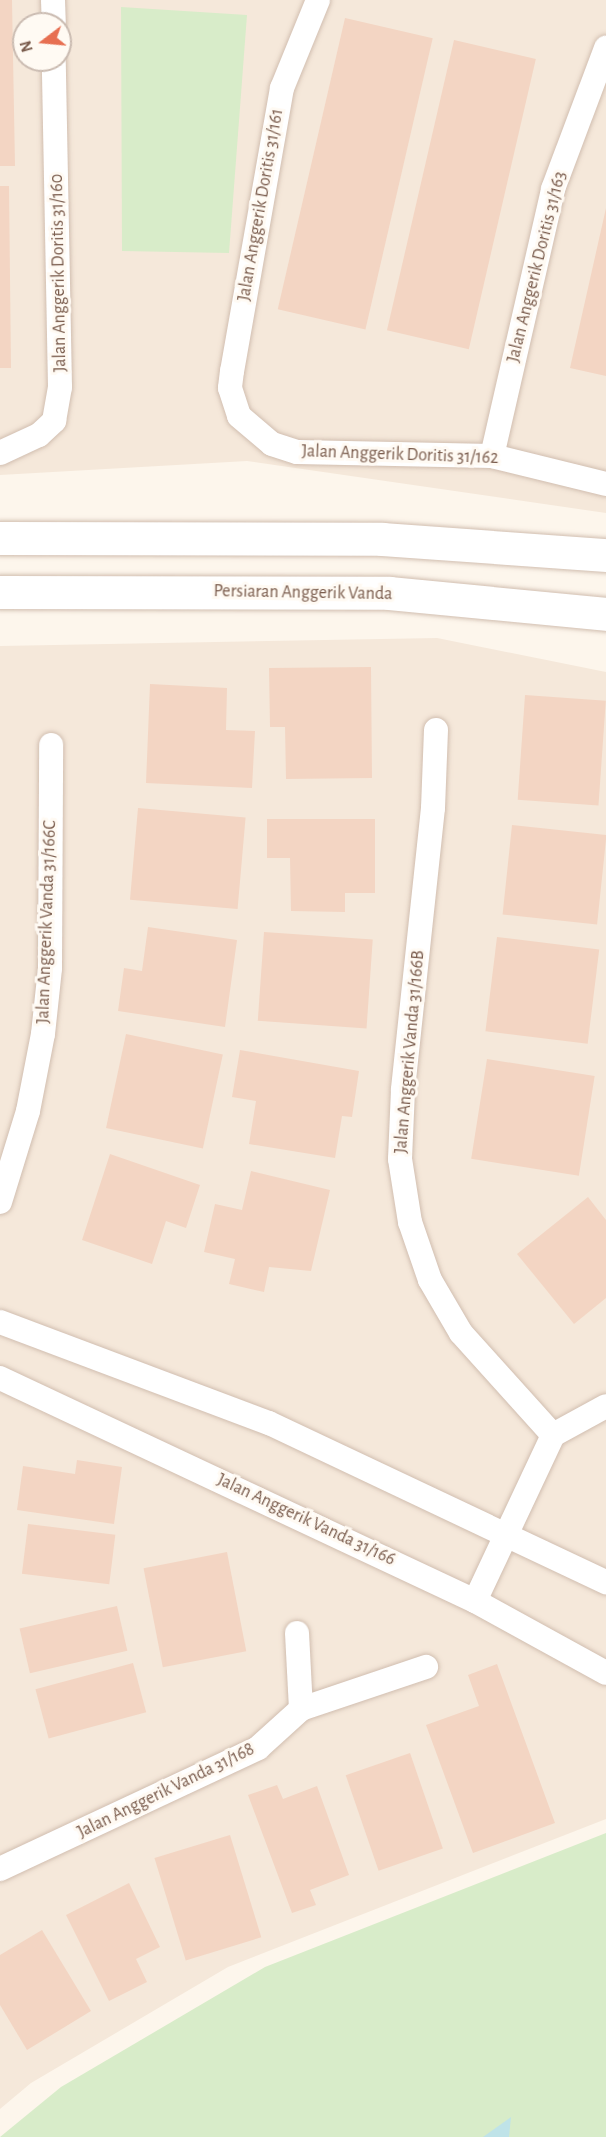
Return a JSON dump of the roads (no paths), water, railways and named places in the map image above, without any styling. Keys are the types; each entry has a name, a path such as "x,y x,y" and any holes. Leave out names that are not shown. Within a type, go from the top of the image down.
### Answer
{"street":[{"name":"Jalan Anggerik Doritis 31/161","path":"239,416 231,395 232,371 282,88 318,0"},
{"name":"Jalan Anggerik Doritis 31/163","path":"492,456 553,189 606,48"},
{"name":"Jalan Anggerik Doritis 31/160","path":"0,453 39,435 54,421 60,387 54,72"},
{"name":"Jalan Anggerik Doritis 31/162","path":"239,416 253,432 297,452 492,456 606,484"},
{"path":"0,538 382,538 606,555"},
{"name":"Persiaran Anggerik Vanda","path":"0,592 389,593 606,614"},
{"name":"Jalan Anggerik Vanda 31/166B","path":"436,730 433,808 403,1090 400,1159 408,1211 430,1280 461,1333 553,1435"},
{"name":"Jalan Anggerik Vanda 31/166C","path":"0,1202 28,1111 44,1034 50,968 51,745"},
{"path":"0,1322 269,1423 509,1534 606,1582"},
{"name":"Jalan Anggerik Vanda 31/166","path":"0,1378 475,1601 606,1672"},
{"path":"475,1601 509,1534 553,1435 606,1406"},
{"path":"297,1633 301,1709"},
{"name":"Jalan Anggerik Vanda 31/168","path":"0,1869 258,1748 301,1709 426,1667"}],"water":[{"path":"511,2117 509,2137 483,2137"}]}
